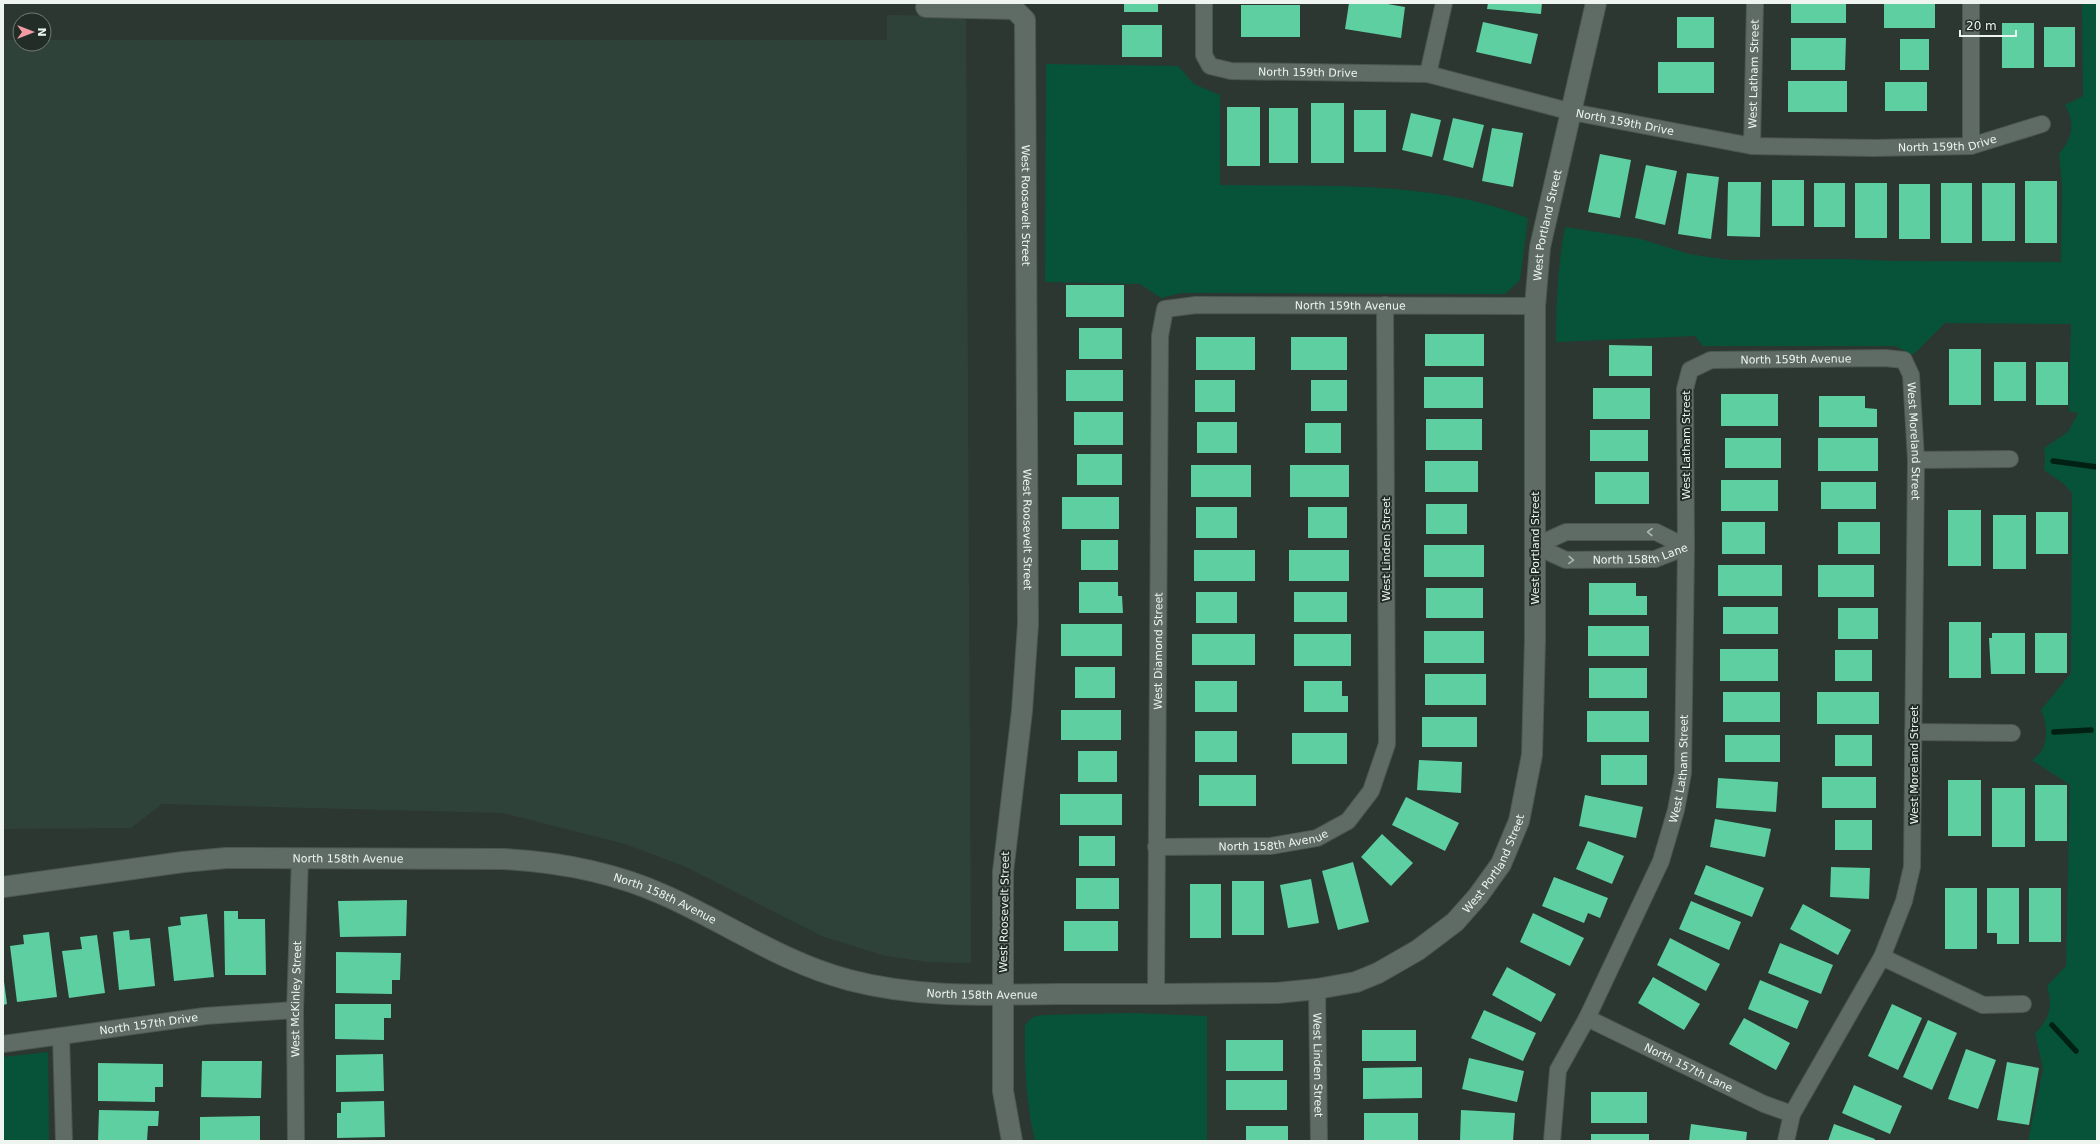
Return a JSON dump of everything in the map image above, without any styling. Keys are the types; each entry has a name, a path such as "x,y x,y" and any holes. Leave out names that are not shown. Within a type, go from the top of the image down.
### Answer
{"street":[{"name":"North 159th Drive","path":"1204,3 1204,55 1210,66 1231,71 1428,74 1572,112 1752,146 1874,148 1971,146 2042,124"},
{"path":"1428,74 1444,3"},
{"name":"West Portland Street","path":"1317,990 1356,982 1378,974 1418,950 1455,922 1478,896 1500,864 1519,822 1532,755 1535,640 1535,306 1540,247 1596,3"},
{"name":"West Latham Street","path":"1752,146 1756,3"},
{"path":"1971,3 1971,146"},
{"name":"West Roosevelt Street","path":"926,7 1014,9 1025,20 1028,624 1022,711 1002,872 1004,1091 1012,1141"},
{"name":"North 159th Avenue","path":"1165,309 1196,305 1535,306"},
{"name":"West Linden Street","path":"1371,791 1387,744 1385,305"},
{"name":"West Diamond Street","path":"1156,994 1160,336 1165,309"},
{"name":"North 159th Avenue","path":"1690,370 1711,360 1885,358 1904,360"},
{"name":"West Moreland Street","path":"1786,1141 1792,1114 1882,957 1904,901 1912,868 1916,460 1911,375 1904,360"},
{"name":"West Latham Street","path":"1552,1141 1558,1070 1586,1018 1660,861 1676,810 1683,773 1686,547 1685,389 1690,370"},
{"path":"1916,460 2010,459"},
{"name":"North 158th Lane","path":"1535,546 1566,532 1656,532 1686,547"},
{"name":"North 158th Lane","path":"1535,546 1566,560 1655,559 1686,547"},
{"path":"1913,732 2012,733"},
{"name":"North 158th Avenue","path":"1156,847 1271,846 1317,838 1348,821 1371,791"},
{"name":"North 158th Avenue","path":"3,887 183,862 226,858 300,857 532,860 603,873 662,894 798,962 846,979 884,989 928,994 1002,995 1277,993 1317,990"},
{"name":"West McKinley Street","path":"296,1141 295,1010 300,857"},
{"path":"1882,957 1983,1005 2023,1004"},
{"name":"West Linden Street","path":"1317,990 1319,1141"},
{"name":"North 157th Drive","path":"3,1044 205,1016 295,1010"},
{"name":"North 157th Lane","path":"1586,1018 1764,1104 1792,1114"},
{"path":"61,1036 64,1141"}],"shaded area":[{"path":"887,15 966,16 971,963 929,962 885,956 822,936 684,866 625,844 503,813 162,804 131,828 3,829 3,40 12,40 12,52 52,52 52,40 887,40"}],"green space":[{"path":"2082,3 2097,3 2097,1141 2028,1141 2043,1069 2035,1033 2044,1023 2049,1012 2050,1000 2047,986 2066,966 2070,785 2032,760 2038,756 2042,750 2046,738 2044,717 2041,710 2071,673 2072,493 2063,483 2044,470 2044,448 2068,432 2078,413 2069,411 2071,324 1945,323 1913,355 1895,346 1703,346 1695,336 1556,342 1557,298 1565,227 1641,239 1689,254 1729,260 1840,259 1897,261 2061,262 2062,185 2059,154 2067,143 2071,131 2071,118 2065,105 2083,96"},
{"path":"1046,64 1178,66 1194,84 1220,95 1220,185 1337,186 1415,191 1491,205 1528,218 1520,280 1505,294 1181,293 1161,298 1140,284 1045,282"},
{"path":"1133,1013 1207,1016 1207,1141 1035,1141 1026,1083 1025,1025 1033,1017 1043,1015"},
{"path":"48,1052 49,1141 3,1141 3,1057"}],"building":[{"path":"1124,3 1158,3 1158,12 1124,12"},
{"path":"1349,3 1382,3 1405,7 1401,38 1345,29"},
{"path":"1488,3 1542,3 1541,14 1487,9"},
{"path":"1791,3 1846,3 1846,23 1791,23"},
{"path":"1884,3 1935,3 1935,28 1884,28"},
{"path":"1241,5 1300,5 1300,37 1241,37"},
{"path":"1677,17 1714,17 1714,48 1677,48"},
{"path":"1483,22 1538,34 1531,64 1476,52"},
{"path":"2002,23 2034,23 2034,68 2002,68"},
{"path":"1122,25 1162,25 1162,57 1122,57"},
{"path":"2044,27 2075,27 2075,67 2044,67"},
{"path":"1791,38 1846,38 1845,70 1791,70"},
{"path":"1900,39 1929,39 1929,70 1900,70"},
{"path":"1658,62 1714,62 1714,93 1658,93"},
{"path":"1788,81 1847,81 1847,112 1788,112"},
{"path":"1885,82 1927,82 1927,111 1885,111"},
{"path":"1311,103 1344,103 1344,163 1311,163"},
{"path":"1227,107 1260,107 1260,166 1227,166"},
{"path":"1269,108 1298,108 1298,163 1269,163"},
{"path":"1354,110 1386,110 1386,152 1354,152"},
{"path":"1411,113 1441,120 1432,157 1402,150"},
{"path":"1453,118 1484,125 1473,168 1443,160"},
{"path":"1492,128 1523,133 1513,187 1482,181"},
{"path":"1600,154 1631,160 1620,218 1588,212"},
{"path":"1646,165 1677,171 1665,225 1635,218"},
{"path":"1687,173 1719,177 1711,239 1678,234"},
{"path":"1772,180 1804,180 1804,226 1772,226"},
{"path":"2025,181 2057,181 2057,243 2025,243"},
{"path":"1728,182 1761,182 1760,237 1727,236"},
{"path":"1814,183 1845,183 1845,227 1814,227"},
{"path":"1855,183 1887,183 1887,238 1855,238"},
{"path":"1941,183 1972,183 1972,243 1941,243"},
{"path":"1982,183 2015,183 2015,241 1982,241"},
{"path":"1899,184 1930,184 1930,239 1899,239"},
{"path":"1066,285 1124,285 1124,317 1066,317"},
{"path":"1079,328 1122,328 1122,359 1079,359"},
{"path":"1425,334 1484,334 1484,366 1425,366"},
{"path":"1196,337 1255,337 1255,370 1196,370"},
{"path":"1291,337 1347,337 1347,370 1291,370"},
{"path":"1609,345 1652,346 1652,376 1609,376"},
{"path":"1949,349 1981,349 1981,405 1949,405"},
{"path":"1994,362 2026,362 2026,401 1994,401"},
{"path":"2036,362 2068,362 2068,405 2036,405"},
{"path":"1066,370 1123,370 1123,401 1066,401"},
{"path":"1424,377 1483,377 1483,408 1424,408"},
{"path":"1195,380 1235,380 1235,412 1195,412"},
{"path":"1311,380 1347,380 1347,411 1311,411"},
{"path":"1593,388 1650,388 1650,419 1593,419"},
{"path":"1721,394 1778,394 1778,426 1721,426"},
{"path":"1819,396 1865,396 1865,408 1877,409 1877,427 1819,427"},
{"path":"1074,412 1123,412 1123,445 1074,445"},
{"path":"1426,419 1482,419 1482,450 1426,450"},
{"path":"1197,422 1237,422 1237,453 1197,453"},
{"path":"1305,423 1341,423 1341,453 1305,453"},
{"path":"1590,430 1648,430 1648,461 1590,461"},
{"path":"1725,438 1781,438 1781,468 1725,468"},
{"path":"1818,438 1878,438 1878,471 1818,471"},
{"path":"1077,454 1122,454 1122,485 1077,485"},
{"path":"1425,461 1478,461 1478,492 1425,492"},
{"path":"1191,465 1251,465 1251,497 1191,497"},
{"path":"1290,465 1349,465 1349,497 1290,497"},
{"path":"1595,472 1649,472 1649,504 1595,504"},
{"path":"1721,480 1778,480 1778,511 1721,511"},
{"path":"1821,482 1876,482 1876,509 1821,509"},
{"path":"1062,497 1119,497 1119,529 1062,529"},
{"path":"1426,504 1467,504 1467,534 1426,534"},
{"path":"1196,507 1237,507 1237,538 1196,538"},
{"path":"1308,507 1347,507 1347,538 1308,538"},
{"path":"1948,510 1981,510 1981,566 1948,566"},
{"path":"2036,512 2068,512 2068,554 2036,554"},
{"path":"1993,515 2026,515 2026,569 1993,569"},
{"path":"1722,522 1765,522 1765,554 1722,554"},
{"path":"1838,522 1880,522 1880,554 1838,554"},
{"path":"1081,540 1118,540 1118,570 1081,570"},
{"path":"1424,545 1484,545 1484,577 1424,577"},
{"path":"1194,550 1255,550 1255,581 1194,581"},
{"path":"1289,550 1349,550 1349,581 1289,581"},
{"path":"1718,565 1782,565 1782,596 1718,596"},
{"path":"1818,565 1874,565 1874,597 1818,597"},
{"path":"1079,582 1118,582 1118,596 1122,596 1123,613 1079,613"},
{"path":"1589,583 1636,583 1636,596 1647,596 1647,615 1589,615"},
{"path":"1426,588 1483,588 1483,618 1426,618"},
{"path":"1196,592 1237,592 1237,623 1196,623"},
{"path":"1294,592 1347,592 1347,622 1294,622"},
{"path":"1723,607 1778,607 1778,634 1723,634"},
{"path":"1838,608 1878,608 1878,639 1838,639"},
{"path":"1949,622 1981,622 1981,678 1949,678"},
{"path":"1061,624 1122,624 1122,656 1061,656"},
{"path":"1588,626 1649,626 1649,656 1588,656"},
{"path":"1424,631 1484,631 1484,663 1424,663"},
{"path":"1992,633 2025,633 2025,674 1991,674 1989,638 1992,638"},
{"path":"2035,633 2067,633 2067,673 2035,673"},
{"path":"1192,634 1255,634 1255,665 1192,665"},
{"path":"1294,634 1351,634 1351,666 1294,666"},
{"path":"1720,649 1778,649 1778,681 1720,681"},
{"path":"1835,650 1872,650 1872,681 1835,681"},
{"path":"1075,667 1115,667 1115,698 1075,698"},
{"path":"1589,668 1647,668 1647,698 1589,698"},
{"path":"1425,674 1486,674 1486,705 1425,705"},
{"path":"1195,681 1237,681 1237,712 1195,712"},
{"path":"1304,681 1342,681 1342,696 1348,696 1348,712 1304,712"},
{"path":"1723,692 1780,692 1780,722 1723,722"},
{"path":"1817,692 1879,692 1879,724 1817,724"},
{"path":"1061,710 1121,710 1121,740 1061,740"},
{"path":"1587,711 1649,711 1649,742 1587,742"},
{"path":"1422,717 1477,717 1477,747 1422,747"},
{"path":"1195,731 1237,731 1237,762 1195,762"},
{"path":"1292,733 1347,733 1347,764 1292,764"},
{"path":"1725,735 1780,735 1780,762 1725,762"},
{"path":"1835,735 1872,735 1872,766 1835,766"},
{"path":"1078,751 1117,751 1117,782 1078,782"},
{"path":"1601,755 1647,755 1647,785 1601,785"},
{"path":"1419,760 1462,762 1461,793 1417,790"},
{"path":"1199,775 1256,775 1256,806 1199,806"},
{"path":"1822,777 1876,777 1876,808 1822,808"},
{"path":"1718,778 1778,782 1776,812 1716,808"},
{"path":"1948,780 1981,780 1981,836 1948,836"},
{"path":"2035,785 2067,785 2067,841 2035,841"},
{"path":"1992,788 2025,788 2025,847 1992,847"},
{"path":"1060,794 1122,794 1122,825 1060,825"},
{"path":"1585,795 1643,807 1636,838 1579,826"},
{"path":"1406,797 1459,823 1445,851 1392,825"},
{"path":"1715,819 1771,829 1765,857 1710,847"},
{"path":"1835,820 1872,820 1872,850 1835,850"},
{"path":"1382,834 1413,863 1391,886 1361,857"},
{"path":"1079,836 1115,836 1115,866 1079,866"},
{"path":"1588,841 1624,856 1612,884 1576,869"},
{"path":"1353,862 1369,922 1338,930 1322,871"},
{"path":"1706,865 1764,888 1752,917 1694,894"},
{"path":"1831,867 1870,868 1869,899 1830,897"},
{"path":"1554,877 1608,898 1600,918 1588,913 1584,923 1542,906"},
{"path":"1076,878 1119,878 1119,909 1076,909"},
{"path":"1311,879 1319,923 1288,928 1280,885"},
{"path":"1232,881 1264,881 1264,935 1232,935"},
{"path":"1190,884 1221,884 1221,938 1190,938"},
{"path":"1945,888 1977,888 1977,949 1945,949"},
{"path":"1987,888 2019,888 2019,944 1997,944 1997,933 1987,933"},
{"path":"2029,888 2061,888 2061,942 2029,942"},
{"path":"407,900 406,936 340,937 338,901"},
{"path":"1691,901 1741,922 1729,950 1679,929"},
{"path":"1803,904 1851,930 1838,955 1790,929"},
{"path":"224,911 238,911 238,919 265,919 266,975 225,975"},
{"path":"1533,913 1584,938 1570,966 1520,942"},
{"path":"207,914 214,977 174,981 168,927 181,925 180,917"},
{"path":"1064,921 1118,921 1118,951 1064,951"},
{"path":"129,930 130,940 150,938 155,986 119,990 113,932"},
{"path":"49,932 57,997 17,1002 10,946 24,944 23,935"},
{"path":"97,935 105,993 69,998 62,951 82,949 80,937"},
{"path":"1670,938 1720,964 1706,991 1657,965"},
{"path":"1780,943 1833,965 1821,994 1768,973"},
{"path":"336,952 401,953 400,980 392,980 392,994 336,993"},
{"path":"1507,967 1556,994 1541,1022 1492,995"},
{"path":"3,974 7,1004 3,1005"},
{"path":"1653,977 1700,1004 1684,1030 1638,1003"},
{"path":"1760,980 1809,1001 1797,1029 1748,1009"},
{"path":"335,1004 391,1004 391,1018 384,1018 384,1040 335,1039"},
{"path":"1892,1004 1922,1018 1898,1070 1868,1056"},
{"path":"1484,1010 1536,1033 1523,1061 1471,1038"},
{"path":"1744,1018 1790,1043 1776,1070 1729,1044"},
{"path":"1928,1020 1957,1033 1932,1090 1903,1077"},
{"path":"1362,1030 1416,1030 1416,1061 1362,1061"},
{"path":"1226,1040 1283,1040 1283,1071 1226,1071"},
{"path":"1966,1049 1996,1060 1978,1109 1948,1099"},
{"path":"383,1054 384,1091 336,1092 336,1055"},
{"path":"1469,1058 1524,1071 1517,1102 1462,1089"},
{"path":"202,1061 262,1061 261,1098 201,1097"},
{"path":"2007,1062 2039,1068 2029,1125 1997,1120"},
{"path":"98,1063 163,1064 163,1087 155,1087 155,1102 98,1101"},
{"path":"1422,1067 1422,1098 1363,1099 1363,1068"},
{"path":"1226,1080 1287,1080 1287,1110 1226,1110"},
{"path":"1854,1085 1902,1106 1890,1134 1842,1113"},
{"path":"1591,1092 1647,1092 1647,1123 1591,1123"},
{"path":"384,1101 385,1137 337,1138 337,1113 341,1113 341,1102"},
{"path":"99,1110 159,1111 158,1126 148,1126 147,1141 98,1141"},
{"path":"1461,1110 1515,1113 1513,1141 1460,1141"},
{"path":"1364,1113 1418,1113 1418,1141 1364,1141"},
{"path":"260,1116 260,1141 200,1141 200,1117"},
{"path":"1691,1124 1747,1132 1746,1141 1689,1141"},
{"path":"1834,1124 1875,1139 1874,1141 1828,1141"},
{"path":"1246,1126 1288,1126 1288,1141 1246,1141"},
{"path":"1591,1134 1649,1134 1649,1141 1591,1141"}],"waterway":[{"path":"2053,461 2097,467"},
{"path":"2054,732 2091,730"},
{"path":"2052,1025 2076,1051"}]}
